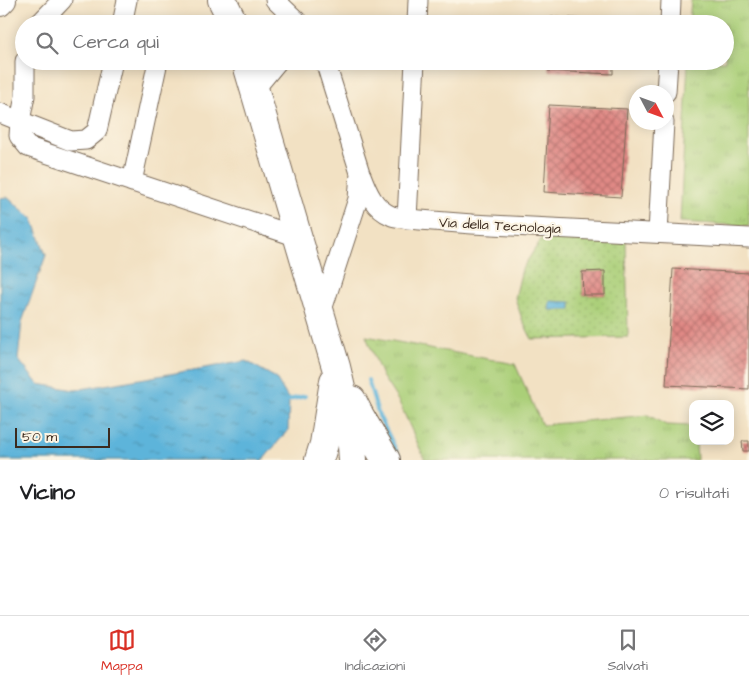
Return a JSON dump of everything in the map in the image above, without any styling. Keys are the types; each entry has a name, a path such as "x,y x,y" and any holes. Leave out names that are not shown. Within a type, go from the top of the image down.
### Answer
{"highway":[{"path":"222,0 230,15"},
{"path":"248,70 336,367 351,431 353,460"},
{"path":"319,460 324,444 336,367"},
{"path":"336,367 360,416 386,460"}],"main road":[{"path":"0,4 4,0"}],"street":[{"path":"48,15 62,0"},
{"path":"124,15 127,0"},
{"path":"275,0 291,15"},
{"path":"417,15 418,0"},
{"path":"670,15 671,0"},
{"path":"24,70 25,96 19,136 28,147 298,238"},
{"path":"0,113 71,141 86,140 97,131 111,70"},
{"path":"132,182 156,70"},
{"path":"254,90 271,70"},
{"path":"320,313 358,199 360,173 329,70"},
{"path":"407,219 415,70"},
{"path":"666,85 667,70"},
{"path":"658,233 664,130"},
{"name":"Via della Tecnologia","path":"360,173 368,193 378,206 391,215 407,219 749,238"}],"green space":[{"path":"691,0 749,0 749,226 680,222 688,70 734,70 734,15 690,15"},
{"path":"542,238 626,241 628,337 532,339 523,322 515,298 522,269","holes":["605,271 605,295 583,295 582,272"]},
{"path":"366,336 515,364 542,425 648,415 666,425 689,426 689,445 696,445 697,460 425,460 399,402 382,376"}],"water":[{"path":"7,197 33,219 46,255 22,322 18,359 38,384 75,390 246,361 276,378 289,400 288,430 263,460 0,460 0,198"},
{"path":"550,301 571,302 571,310 549,310"}],"building":[{"path":"613,70 613,74 548,71"},
{"path":"549,105 627,109 621,197 544,192"},
{"path":"673,269 749,273 749,389 666,385"},
{"path":"605,271 605,295 583,295 582,272"},
{"path":"742,441 749,441 749,451 743,451"}],"waterway":[{"path":"368,380 379,416 401,460"},
{"path":"285,401 305,396"}]}
